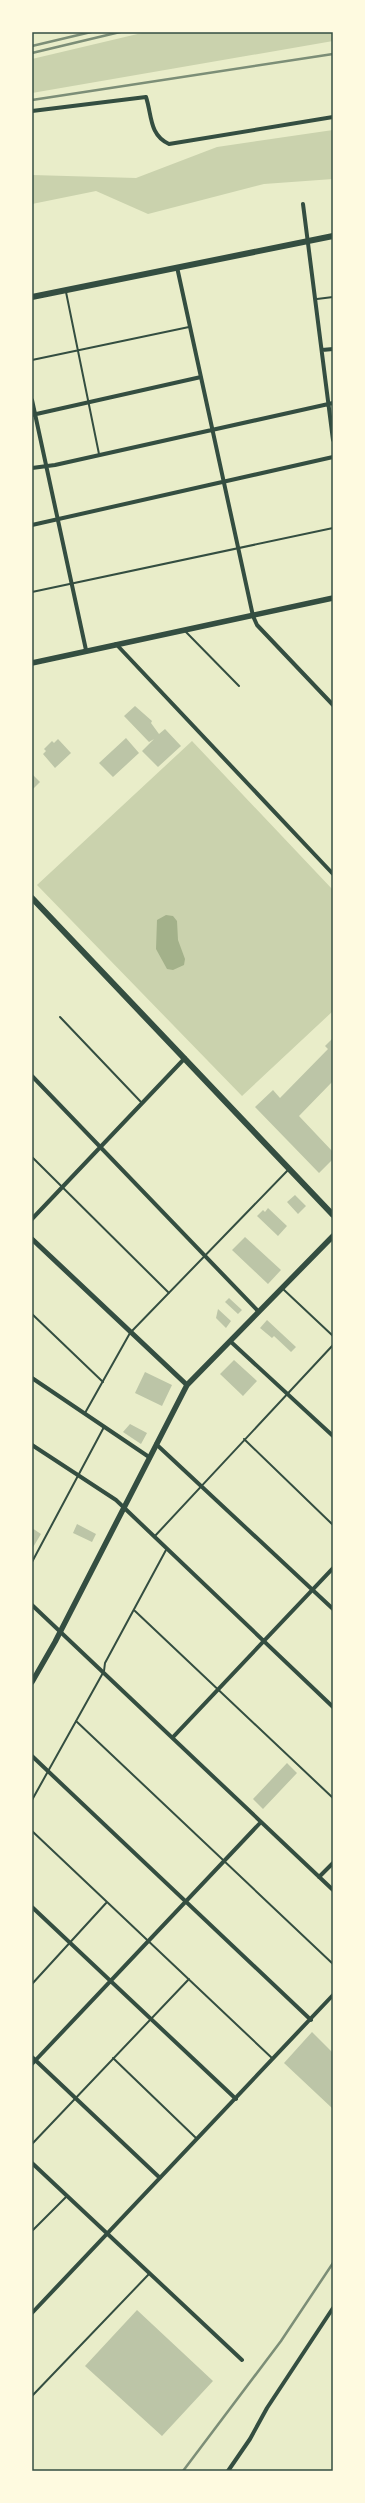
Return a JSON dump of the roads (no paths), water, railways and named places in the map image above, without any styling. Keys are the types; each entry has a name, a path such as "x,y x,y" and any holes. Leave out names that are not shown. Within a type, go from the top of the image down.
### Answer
{"main road":[{"path":"32,297 66,292 309,239 333,236"},
{"path":"32,663 86,650 333,598"},
{"path":"32,898 333,1215"},
{"path":"32,1682 60,1632 187,1385 333,1236"}],"street":[{"path":"32,111 146,97 154,131 159,140 169,144 333,117"},
{"path":"303,204 317,299 322,350 331,403 333,440"},
{"path":"177,267 253,616 257,625 333,705"},
{"path":"322,350 333,349"},
{"path":"34,414 201,377"},
{"path":"32,400 86,650"},
{"path":"32,468 331,403"},
{"path":"32,525 333,457"},
{"path":"116,644 333,874"},
{"path":"32,1219 101,1147 141,1102 185,1058"},
{"path":"32,1076 258,1311"},
{"path":"32,1239 130,1333 187,1385"},
{"path":"230,1340 333,1436"},
{"path":"32,1378 149,1457"},
{"path":"156,1444 333,1609"},
{"path":"32,1446 123,1507 166,1550 333,1707"},
{"path":"173,1737 333,1568"},
{"path":"32,1605 104,1671 333,1890"},
{"path":"32,1756 311,2020"},
{"path":"160,2178 76,2098 33,2060 149,1941 261,1822"},
{"path":"319,1877 333,1863"},
{"path":"32,1907 236,2099"},
{"path":"32,2312 333,1996"},
{"path":"32,2163 242,2360"},
{"path":"228,2471 250,2439 267,2408 333,2308"}],"lane":[{"path":"66,292 99,454"},
{"path":"317,299 333,297"},
{"path":"32,360 191,327"},
{"path":"32,592 333,528"},
{"path":"185,630 239,686"},
{"path":"60,1017 141,1102"},
{"path":"32,1157 169,1293"},
{"path":"85,1414 130,1333 290,1168"},
{"path":"281,1288 333,1336"},
{"path":"32,1314 103,1382"},
{"path":"153,1537 333,1345"},
{"path":"32,1562 77,1475 104,1427"},
{"path":"244,1439 333,1525"},
{"path":"32,1800 104,1671 105,1663 166,1550"},
{"path":"134,1611 333,1798"},
{"path":"76,1721 333,1964"},
{"path":"32,1831 273,2059"},
{"path":"33,1982 71,1943 107,1902"},
{"path":"32,2144 189,1979"},
{"path":"113,2058 197,2138"},
{"path":"32,2230 67,2196"},
{"path":"32,2396 149,2274"}],"railway":[{"path":"32,46 91,32"},
{"path":"32,53 120,32"},
{"path":"32,100 333,54"},
{"path":"183,2471 281,2341 333,2263"}]}
